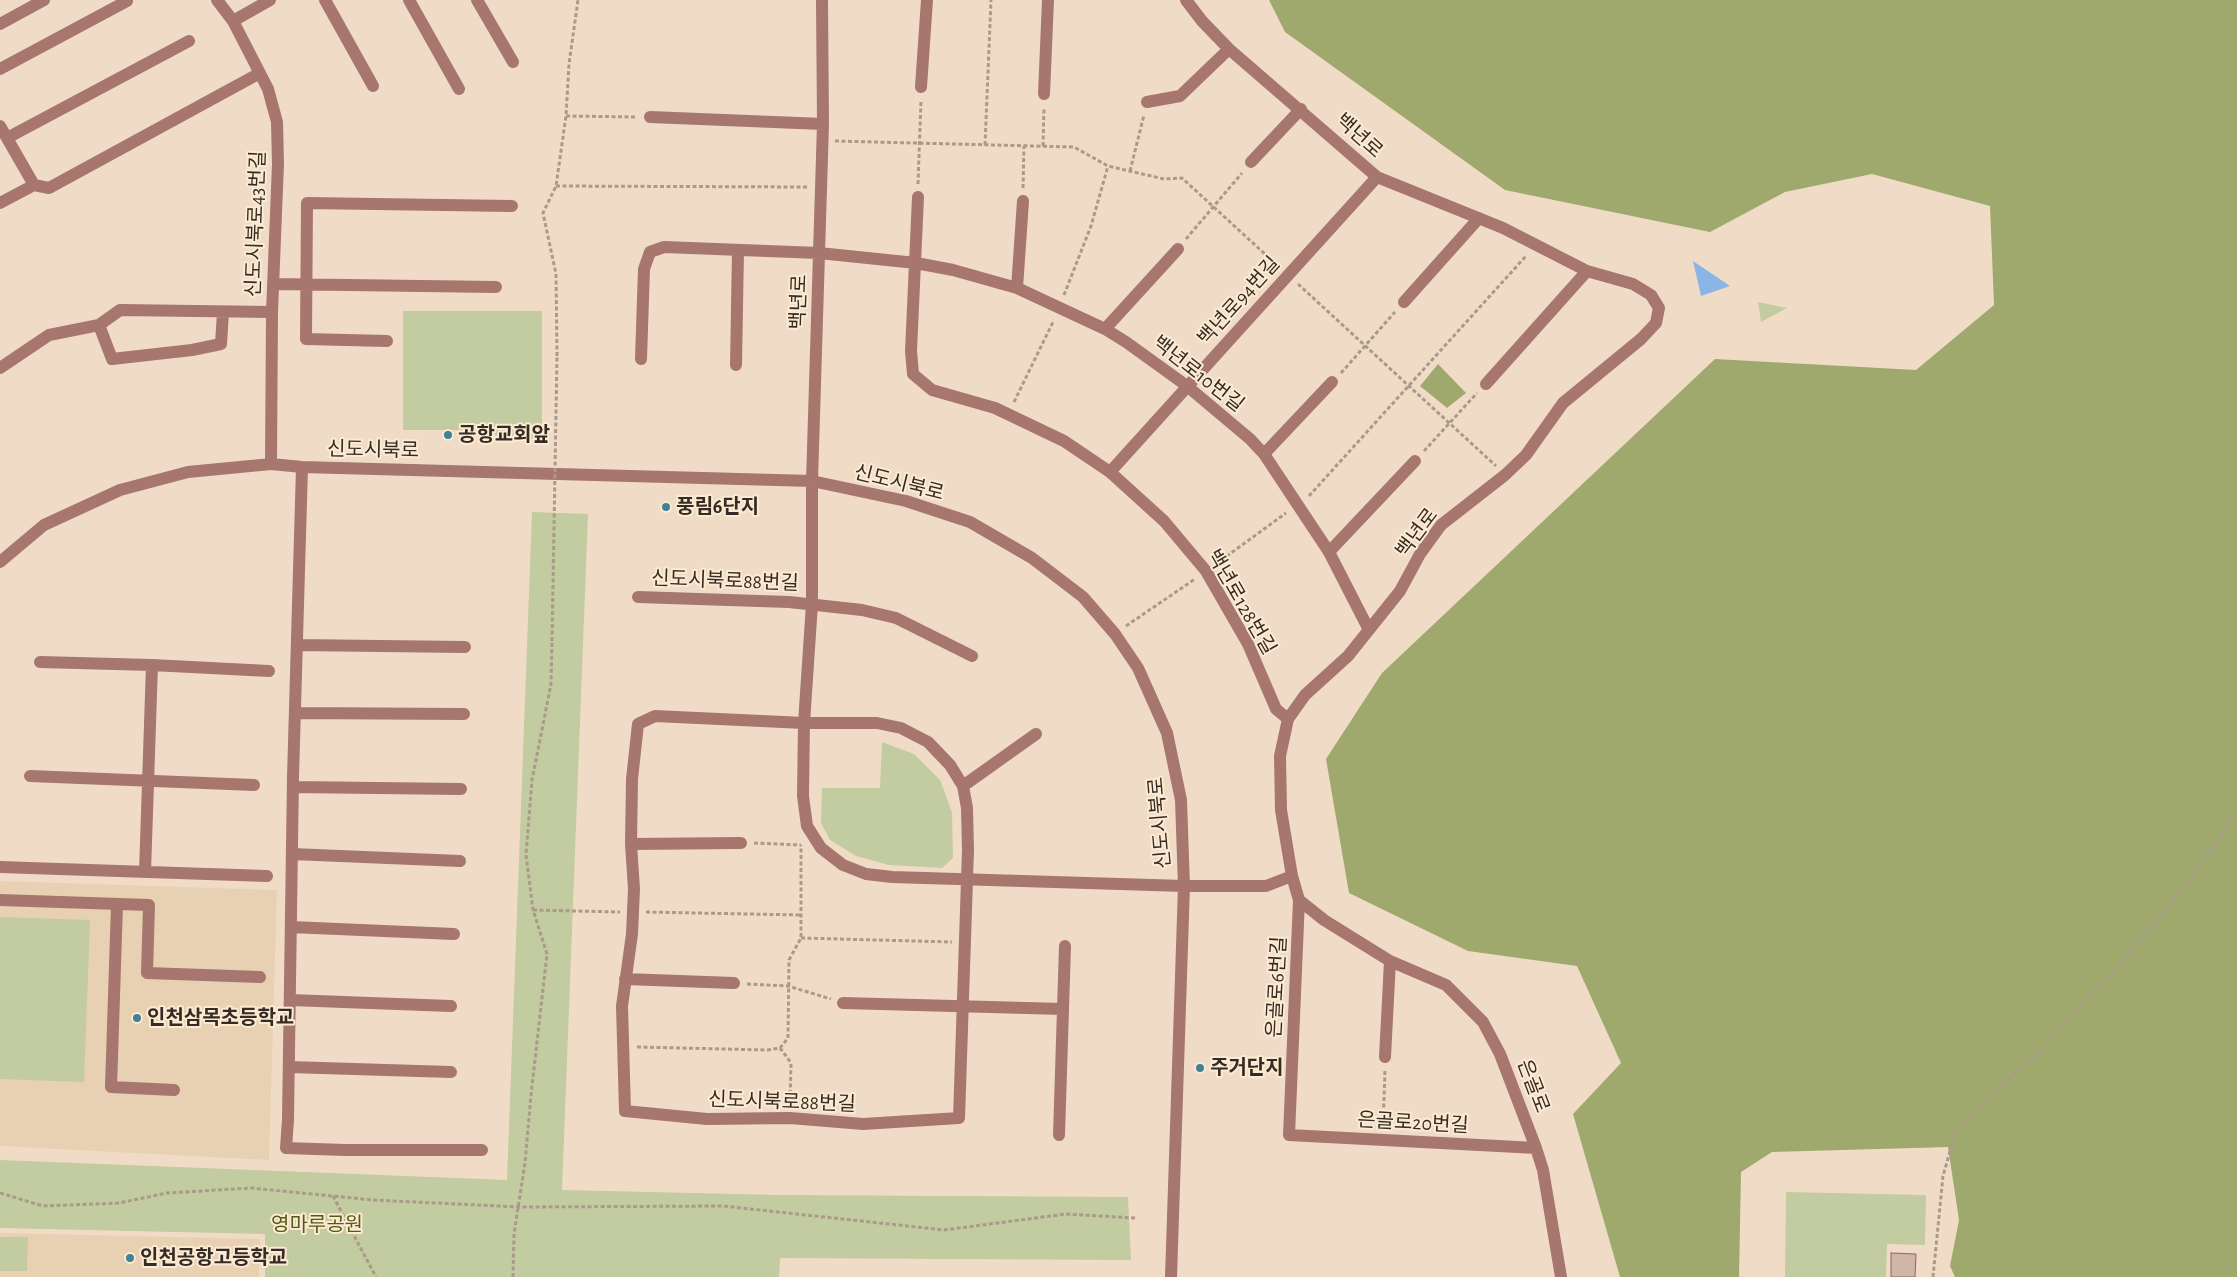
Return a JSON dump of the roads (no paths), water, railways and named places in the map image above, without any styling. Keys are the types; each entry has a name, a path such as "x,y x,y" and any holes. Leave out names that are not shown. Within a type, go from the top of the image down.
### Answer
{"street":[{"path":"0,24 44,0"},
{"name":"신도시북로43번길","path":"217,0 233,21 260,73 268,90 277,122 278,164 272,312 271,464"},
{"path":"233,21 270,0"},
{"path":"326,0 374,86"},
{"path":"409,0 459,89"},
{"path":"477,0 513,62"},
{"name":"백년로","path":"812,481 823,124 822,0"},
{"path":"921,88 927,0"},
{"path":"1044,94 1048,0"},
{"name":"백년로","path":"1186,0 1202,21 1229,49 1301,109 1377,177 1479,218 1537,244 1587,271 1632,284 1651,296 1658,308 1656,323 1641,339 1563,403 1526,455 1442,525 1420,554 1400,591 1348,656 1304,695 1288,719 1280,756 1281,810 1292,876"},
{"path":"0,69 127,1"},
{"path":"7,138 189,41"},
{"path":"1147,102 1180,96 1229,49"},
{"path":"0,202 34,186 49,188 260,73"},
{"path":"1251,162 1301,109"},
{"path":"650,117 823,124"},
{"path":"0,126 34,186"},
{"name":"백년로94번길","path":"1110,472 1377,177"},
{"path":"916,263 918,197"},
{"path":"1017,288 1023,201"},
{"path":"387,341 306,339 307,203 512,206"},
{"path":"1404,302 1479,218"},
{"name":"백년로10번길","path":"642,359 644,269 650,252 664,247 819,253 916,263 953,270 1017,288 1105,329 1187,386 1250,439 1264,454 1329,552 1369,630"},
{"path":"1105,329 1178,249"},
{"path":"736,365 738,251"},
{"name":"백년로128번길","path":"916,263 911,352 913,374 932,390 995,408 1064,441 1110,472 1164,521 1206,571 1248,644 1276,709 1288,719"},
{"path":"1486,384 1587,271"},
{"path":"274,284 496,287"},
{"path":"0,368 49,334 100,325 120,310 272,312"},
{"path":"100,325 112,359 192,350 221,344 223,312"},
{"path":"1264,454 1332,382"},
{"path":"1329,552 1415,461"},
{"name":"신도시북로","path":"0,562 44,525 120,490 188,472 271,464 302,467 812,481 906,501 970,522 1032,558 1083,597 1115,634 1138,668 1167,733 1181,800 1184,886 1171,1277"},
{"path":"302,467 286,1148 482,1150"},
{"name":"신도시북로88번길","path":"812,481 812,604 804,723 804,796 807,826 821,848 843,865 866,874 892,877 1184,886"},
{"name":"신도시북로88번길","path":"638,597 812,604 862,610 896,618 972,656"},
{"path":"297,645 465,647"},
{"path":"40,662 269,671"},
{"path":"145,872 152,665"},
{"path":"295,713 464,714"},
{"name":"신도시북로88번길","path":"655,716 804,723 877,722 901,728 928,742 950,765 963,786 967,808 967,879 959,1118 863,1124 790,1118 707,1119 625,1111 622,1006 633,912 632,778 638,724 655,716"},
{"path":"963,786 1036,734"},
{"path":"30,776 254,785"},
{"path":"293,787 461,789"},
{"path":"631,844 741,843"},
{"path":"292,854 460,861"},
{"path":"0,867 267,876"},
{"path":"1184,886 1266,886 1292,876 1299,900"},
{"path":"0,900 149,905 147,972 260,978"},
{"name":"은골로","path":"1299,900 1324,920 1390,961 1446,985 1483,1022 1500,1054 1543,1170 1561,1277"},
{"name":"은골로6번길","path":"1288,1135 1299,900"},
{"path":"117,904 111,1087 174,1090"},
{"path":"291,927 454,934"},
{"path":"1059,1135 1065,946"},
{"path":"1385,1057 1390,961"},
{"path":"626,979 734,983"},
{"path":"290,1000 451,1006"},
{"path":"843,1003 1063,1009"},
{"path":"289,1067 451,1072"},
{"name":"은골로20번길","path":"1288,1135 1536,1148"}],"water":[{"path":"1693,261 1730,286 1701,296"}],"place":[{"name":"공항교회앞","path":"448,435"},
{"name":"풍림6단지","path":"666,507"},
{"name":"인천삼목초등학교","path":"137,1018"},
{"name":"주거단지","path":"1200,1068"},
{"name":"인천공항고등학교","path":"130,1258"}],"park label":[{"name":"영마루공원","path":"317,1225"}]}
